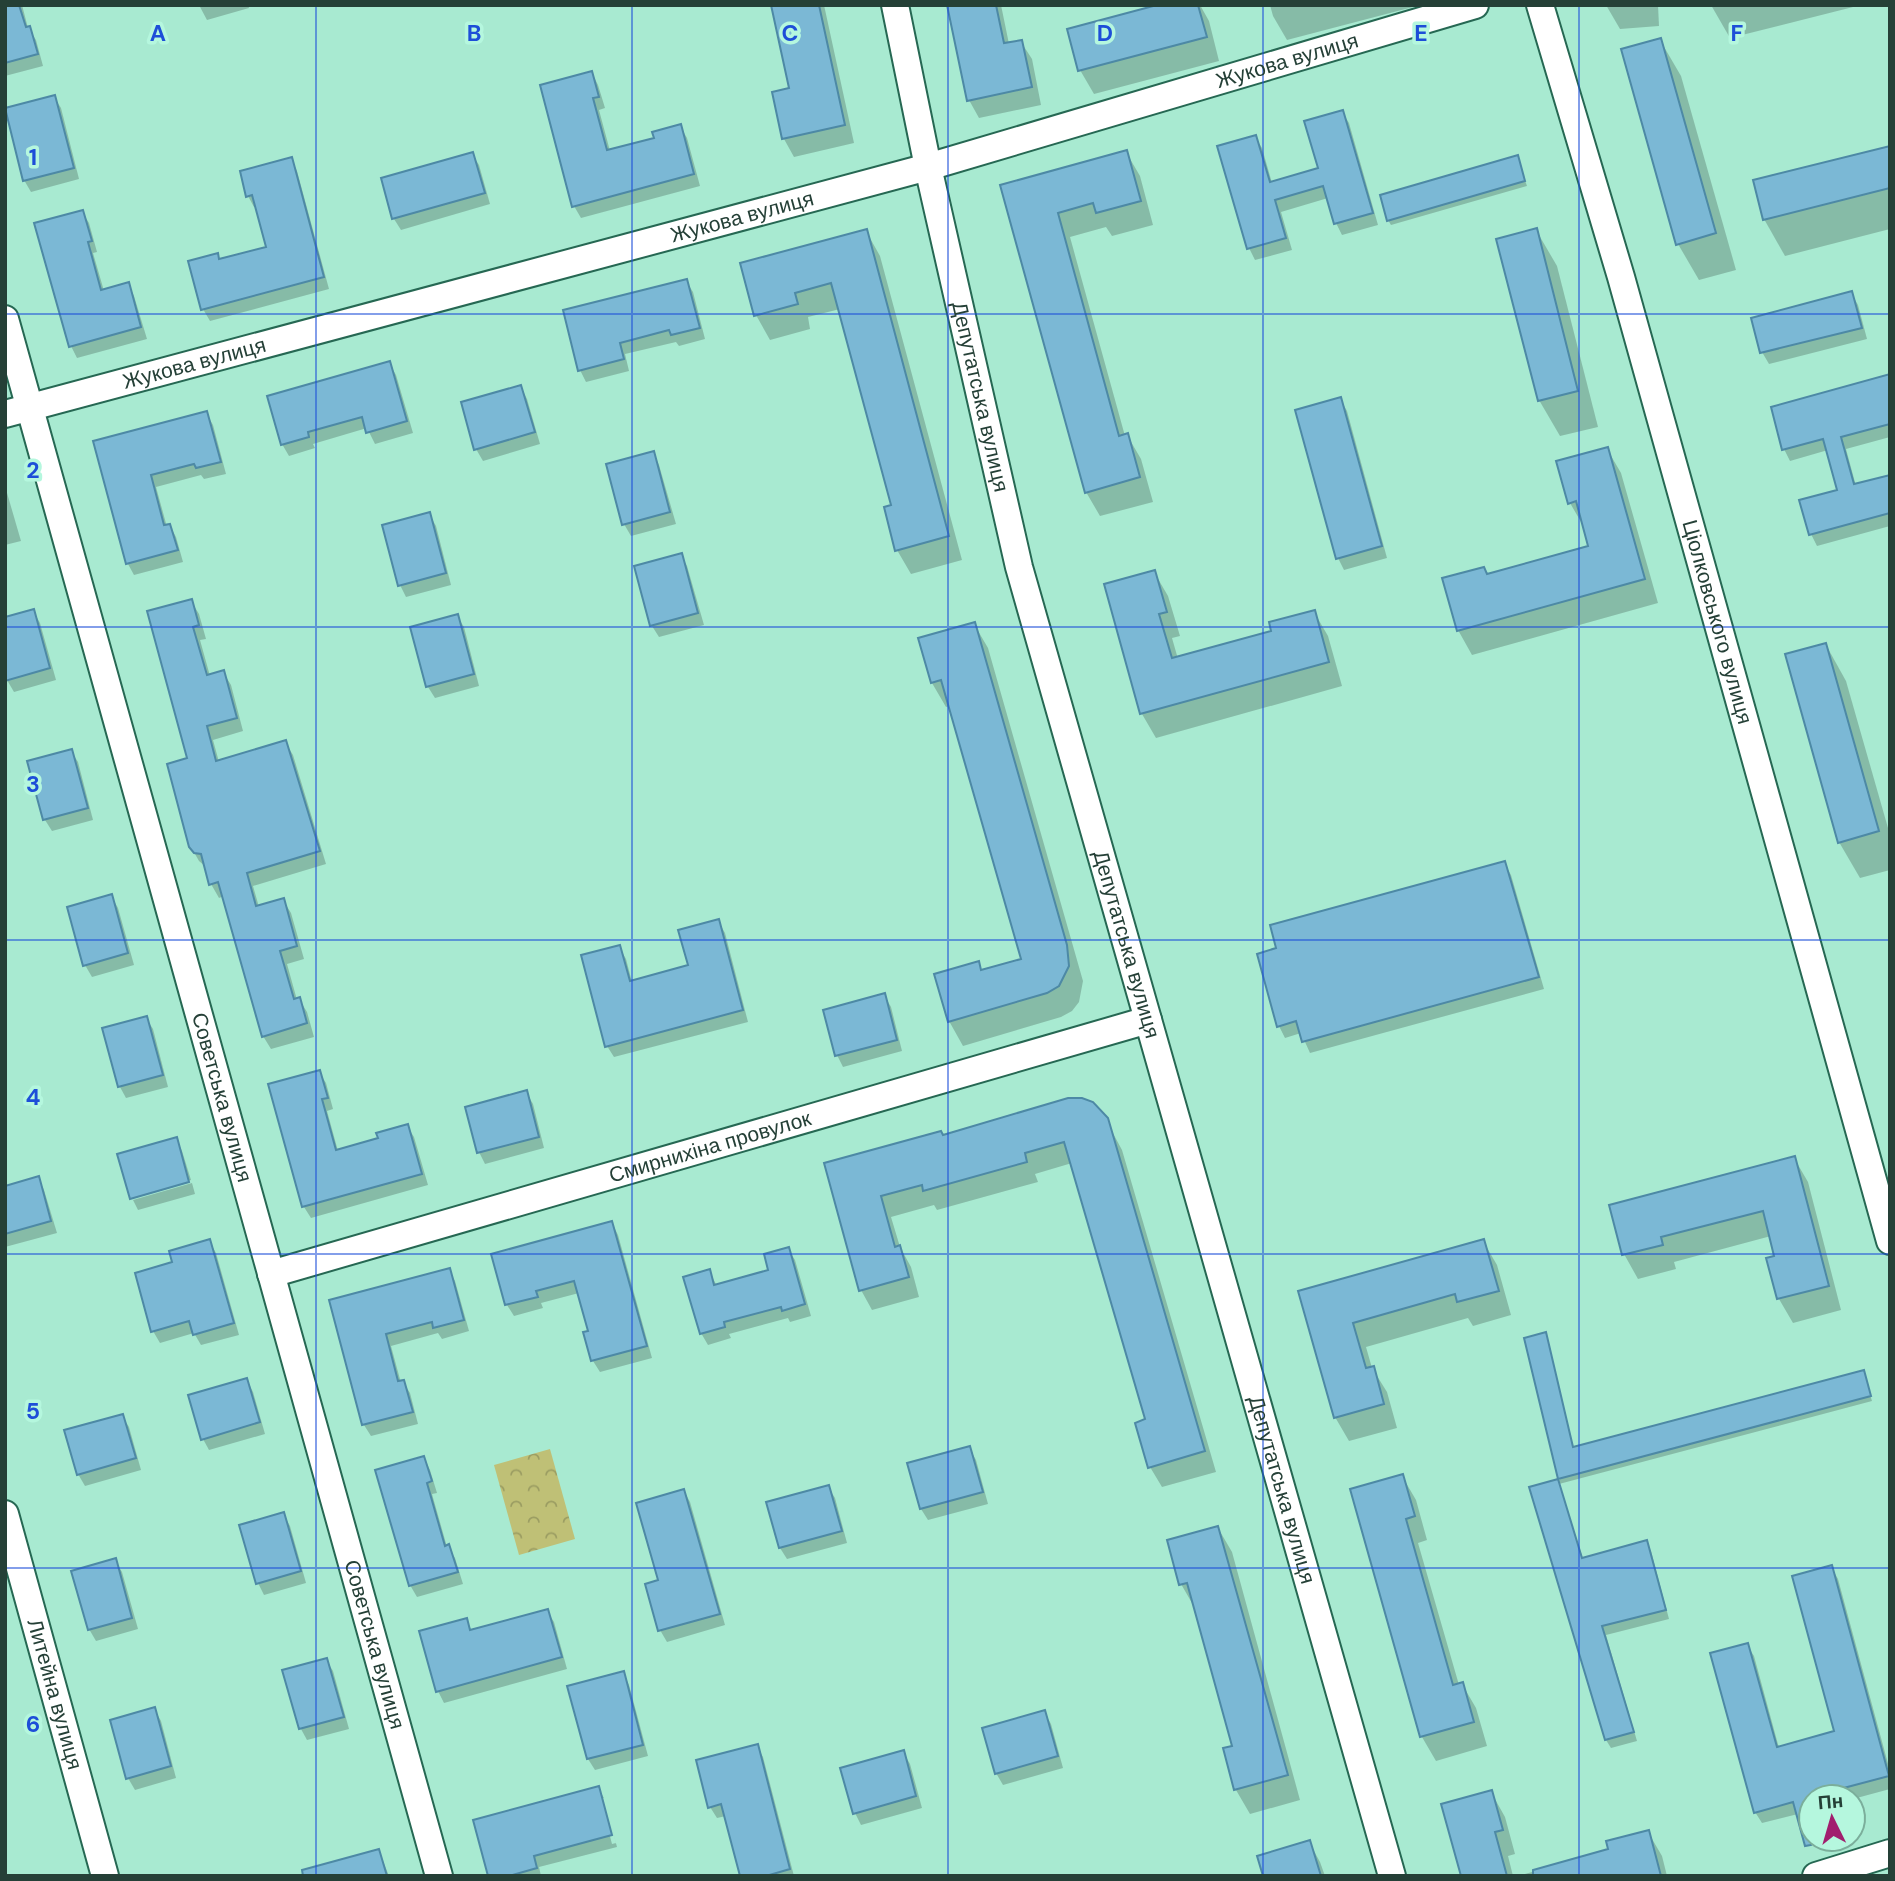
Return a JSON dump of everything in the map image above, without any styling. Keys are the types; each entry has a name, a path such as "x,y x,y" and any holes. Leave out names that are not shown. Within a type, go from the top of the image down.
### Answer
{"street":[{"name":"Депутатська вулиця","path":"895,5 928,167 1019,567 1392,1876"},
{"name":"Жукова вулиця","path":"17,410 928,167 1475,5"},
{"name":"Ціолковського вулиця","path":"1540,5 1628,302 1890,1241"},
{"name":"Советська вулиця","path":"5,319 17,410 271,1274 439,1876"},
{"name":"Смирнихіна провулок","path":"271,1274 1148,1020"},
{"name":"Литейна вулиця","path":"5,1514 105,1876"},
{"path":"1815,1876 1890,1853"}],"green space":[{"path":"550,1449 575,1539 519,1555 494,1465"}],"building":[{"path":"5,5 19,5 26,27 30,26 38,54 5,63"},
{"path":"771,5 819,5 845,125 782,139 772,92 789,88"},
{"path":"947,5 996,5 1004,43 1022,40 1032,87 967,101"},
{"path":"1157,5 1198,5 1207,37 1078,71 1067,29"},
{"path":"1661,38 1716,233 1676,245 1621,49"},
{"path":"592,71 599,97 593,98 607,150 654,138 652,132 681,124 694,174 572,207 540,85"},
{"path":"55,95 74,168 23,181 5,108"},
{"path":"1343,110 1373,213 1334,224 1323,186 1275,200 1286,238 1247,249 1217,146 1256,135 1270,182 1318,168 1304,121"},
{"path":"1890,146 1890,188 1763,220 1753,180"},
{"path":"1127,150 1141,201 1096,213 1093,203 1058,213 1119,436 1128,433 1140,477 1085,493 1000,185"},
{"path":"473,152 485,193 392,219 381,178"},
{"path":"1518,155 1525,181 1387,221 1380,195"},
{"path":"292,157 324,277 201,310 188,261 218,253 219,259 266,247 252,195 246,197 240,171"},
{"path":"83,210 92,241 88,242 101,290 129,282 141,327 69,347 34,223"},
{"path":"1537,228 1578,391 1538,401 1496,239"},
{"path":"867,229 949,536 895,551 884,507 891,505 831,283 795,293 798,304 754,316 740,263"},
{"path":"687,279 700,328 671,335 669,330 620,343 624,359 578,371 563,310"},
{"path":"1852,291 1862,328 1760,353 1751,318"},
{"path":"390,361 407,421 366,433 362,417 308,432 309,437 281,445 267,396"},
{"path":"1890,374 1890,424 1841,437 1854,484 1890,475 1890,513 1809,535 1799,500 1837,490 1823,439 1782,450 1771,407"},
{"path":"521,385 535,432 474,450 461,402"},
{"path":"1341,397 1382,546 1336,559 1295,410"},
{"path":"207,411 221,462 196,468 194,464 151,475 164,525 170,524 178,550 126,564 93,441"},
{"path":"1608,447 1645,579 1457,631 1442,578 1484,567 1487,574 1588,546 1576,501 1568,504 1556,461"},
{"path":"654,451 670,512 622,525 606,464"},
{"path":"430,512 446,573 398,586 382,525"},
{"path":"682,553 698,613 650,626 634,566"},
{"path":"1155,570 1167,612 1159,614 1172,658 1271,631 1269,622 1315,610 1329,662 1140,714 1104,584"},
{"path":"192,599 199,625 193,627 207,675 224,670 237,718 207,726 216,761 286,740 320,851 247,873 256,906 284,898 297,946 280,951 294,999 300,997 307,1023 262,1037 218,882 209,885 201,854 194,853 189,847 167,764 187,758 147,611"},
{"path":"34,609 50,668 5,681 5,617"},
{"path":"458,614 474,674 426,687 410,627"},
{"path":"975,622 1067,945 1069,966 1059,986 1047,993 948,1022 934,974 979,961 981,970 1021,959 941,680 931,683 918,638"},
{"path":"1826,643 1879,831 1838,843 1785,654"},
{"path":"72,749 88,808 43,820 27,761"},
{"path":"1505,861 1539,977 1302,1042 1296,1021 1277,1027 1257,954 1276,948 1270,925"},
{"path":"112,894 128,953 83,966 67,907"},
{"path":"719,919 743,1010 605,1047 581,955 620,945 630,981 688,965 678,930"},
{"path":"885,993 897,1040 835,1056 823,1010"},
{"path":"147,1016 163,1075 118,1087 102,1028"},
{"path":"320,1070 328,1098 322,1099 336,1150 378,1138 376,1133 408,1124 422,1174 302,1207 268,1084"},
{"path":"527,1090 539,1137 477,1153 465,1107"},
{"path":"1068,1098 1082,1098 1093,1102 1108,1118 1205,1451 1148,1468 1135,1423 1145,1419 1064,1142 1025,1153 1027,1162 923,1191 922,1185 881,1196 895,1247 900,1245 909,1277 859,1291 824,1163 941,1131 943,1135"},
{"path":"177,1137 189,1182 130,1199 117,1154"},
{"path":"1795,1156 1829,1286 1777,1299 1766,1258 1774,1256 1763,1211 1661,1237 1663,1245 1622,1255 1609,1205"},
{"path":"39,1176 51,1221 5,1234 5,1186"},
{"path":"612,1221 647,1346 591,1361 583,1332 588,1331 574,1281 536,1291 538,1297 505,1305 491,1254"},
{"path":"210,1239 234,1323 193,1335 189,1321 151,1332 135,1273 172,1262 169,1251"},
{"path":"1484,1239 1499,1291 1457,1302 1455,1294 1353,1323 1366,1368 1374,1366 1384,1404 1334,1418 1298,1291"},
{"path":"789,1247 805,1304 782,1311 781,1307 724,1322 725,1327 700,1334 683,1277 710,1269 714,1285 768,1270 764,1254"},
{"path":"450,1268 464,1320 433,1328 432,1322 386,1334 398,1381 404,1380 413,1412 362,1425 329,1300"},
{"path":"1546,1332 1573,1447 1864,1370 1871,1396 1558,1479 1524,1338"},
{"path":"247,1378 260,1422 201,1440 188,1395"},
{"path":"123,1414 136,1458 77,1475 64,1430"},
{"path":"970,1446 983,1492 920,1509 907,1463"},
{"path":"424,1456 432,1481 427,1483 445,1546 449,1544 458,1572 409,1586 375,1470"},
{"path":"1403,1474 1415,1516 1406,1519 1453,1685 1463,1682 1474,1722 1420,1737 1350,1489"},
{"path":"1558,1479 1582,1558 1647,1540 1666,1610 1602,1626 1634,1732 1605,1740 1529,1487"},
{"path":"829,1485 842,1531 779,1548 766,1502"},
{"path":"684,1489 720,1614 658,1631 645,1584 658,1580 636,1503"},
{"path":"284,1512 301,1571 256,1584 239,1525"},
{"path":"1218,1526 1288,1775 1234,1790 1223,1748 1232,1746 1187,1583 1179,1585 1167,1540"},
{"path":"116,1558 132,1618 88,1630 71,1571"},
{"path":"1832,1565 1889,1776 1862,1783 1797,1783 1797,1817 1793,1802 1754,1813 1710,1653 1748,1643 1777,1747 1834,1731 1792,1576"},
{"path":"548,1609 562,1657 436,1692 419,1631 467,1618 470,1630"},
{"path":"327,1658 344,1717 299,1729 282,1670"},
{"path":"624,1671 643,1745 587,1759 567,1686"},
{"path":"155,1707 171,1766 126,1779 110,1720"},
{"path":"1045,1710 1058,1756 995,1774 982,1728"},
{"path":"758,1744 790,1869 766,1876 740,1876 721,1804 708,1808 696,1760"},
{"path":"904,1750 916,1796 853,1814 840,1768"},
{"path":"599,1786 612,1835 534,1856 537,1868 509,1876 488,1876 473,1820"},
{"path":"1492,1790 1503,1830 1495,1832 1507,1876 1461,1876 1441,1804"},
{"path":"1649,1830 1661,1876 1533,1876 1533,1870 1608,1849 1606,1841"},
{"path":"1310,1840 1321,1876 1263,1876 1257,1856"},
{"path":"379,1849 387,1876 303,1876 302,1870"}]}
